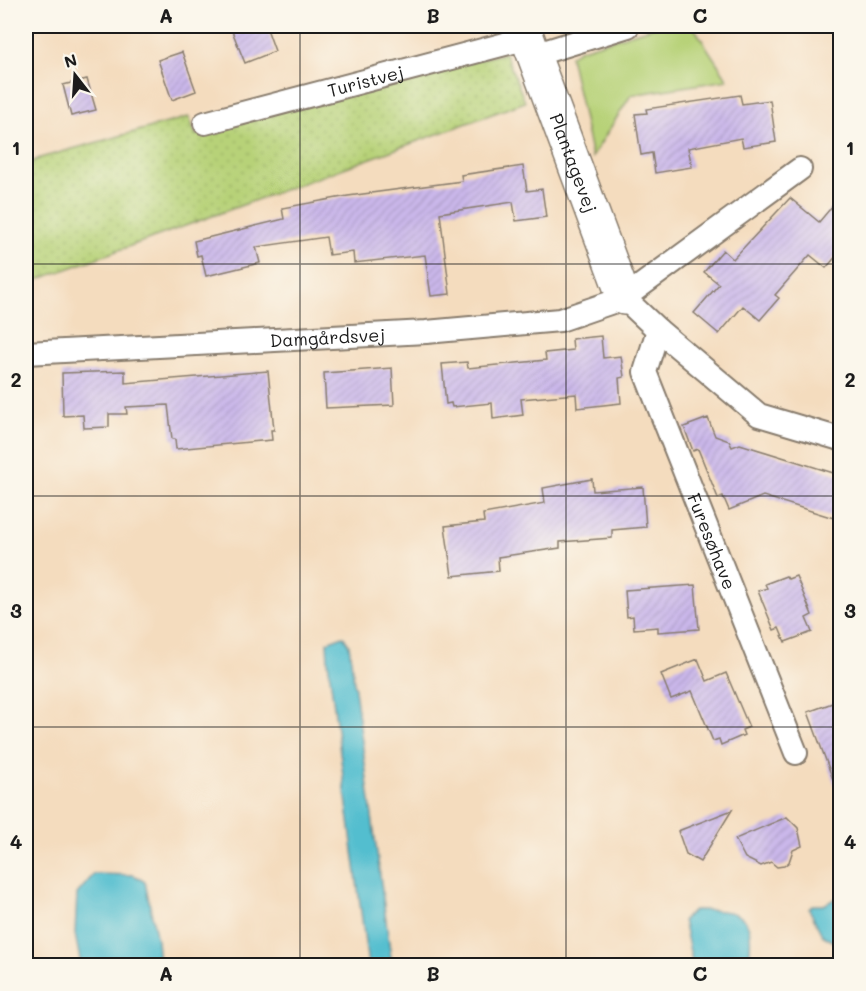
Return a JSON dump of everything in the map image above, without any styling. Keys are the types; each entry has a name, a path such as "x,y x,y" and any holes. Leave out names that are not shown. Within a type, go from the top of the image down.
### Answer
{"street":[{"name":"Turistvej","path":"205,123 528,40 628,26"},
{"name":"Plantagevej","path":"528,40 624,298 658,330 759,415 840,439"},
{"path":"624,298 800,169"},
{"name":"Damgårdsvej","path":"26,353 426,332 560,320 624,298"},
{"name":"Furesøhave","path":"658,330 645,372 796,753"}],"green space":[{"path":"657,26 693,26 728,80 631,95 592,157 570,56 579,50"},
{"path":"505,53 525,102 26,284 26,165 40,158 189,117 196,135 219,126"}],"water":[{"path":"343,636 349,645 392,965 368,965 328,661 327,642"},
{"path":"94,874 134,875 145,882 157,940 159,965 81,965 75,934 77,894"},
{"path":"836,898 840,900 839,945 822,935 809,909 813,905 824,905"},
{"path":"694,910 724,911 742,918 750,934 748,965 693,965 683,920"}],"building":[{"path":"230,26 266,26 275,51 245,63"},
{"path":"182,52 196,91 172,100 158,60"},
{"path":"87,79 96,110 71,116 63,85"},
{"path":"740,95 742,104 770,100 776,142 743,147 741,138 688,148 692,167 655,173 652,153 641,155 635,114 647,113 646,109"},
{"path":"523,166 527,191 542,189 546,217 516,221 513,202 440,213 450,294 431,296 425,255 354,263 353,252 329,255 326,237 256,247 260,263 206,276 201,255 197,256 194,241 284,219 282,208 348,196 462,181 461,175"},
{"path":"840,197 840,252 826,268 810,255 775,295 779,298 760,320 743,306 719,334 694,313 719,284 704,272 723,250 733,259 790,198 819,222"},
{"path":"601,336 603,358 621,356 624,377 619,378 621,403 577,408 576,394 521,399 523,415 493,419 492,403 452,407 451,403 446,404 442,364 467,362 468,368 546,360 545,353 573,350 572,339"},
{"path":"392,368 394,405 326,408 324,373"},
{"path":"125,371 125,383 268,371 274,430 271,430 272,440 176,449 175,439 172,439 168,405 126,407 127,414 109,414 109,427 84,428 83,415 63,416 62,373"},
{"path":"708,418 715,436 729,441 732,447 740,444 840,475 840,520 763,496 729,510 723,496 718,498 698,449 693,451 684,427"},
{"path":"592,479 593,491 643,487 646,527 612,530 612,538 560,542 560,548 498,557 499,571 452,576 445,526 484,522 483,514 545,503 543,488"},
{"path":"786,576 788,579 796,576 812,615 806,618 812,632 785,642 779,628 774,630 758,591 767,588 765,584"},
{"path":"695,585 699,629 658,632 658,627 634,629 633,616 627,617 625,590"},
{"path":"698,659 707,681 726,673 749,727 742,730 744,735 721,745 719,739 713,741 692,691 671,699 661,674"},
{"path":"835,702 840,717 840,792 838,793 808,712"},
{"path":"732,810 700,862 686,854 678,831"},
{"path":"787,817 798,828 802,846 793,850 789,862 777,867 771,862 761,866 745,858 735,839"}]}
